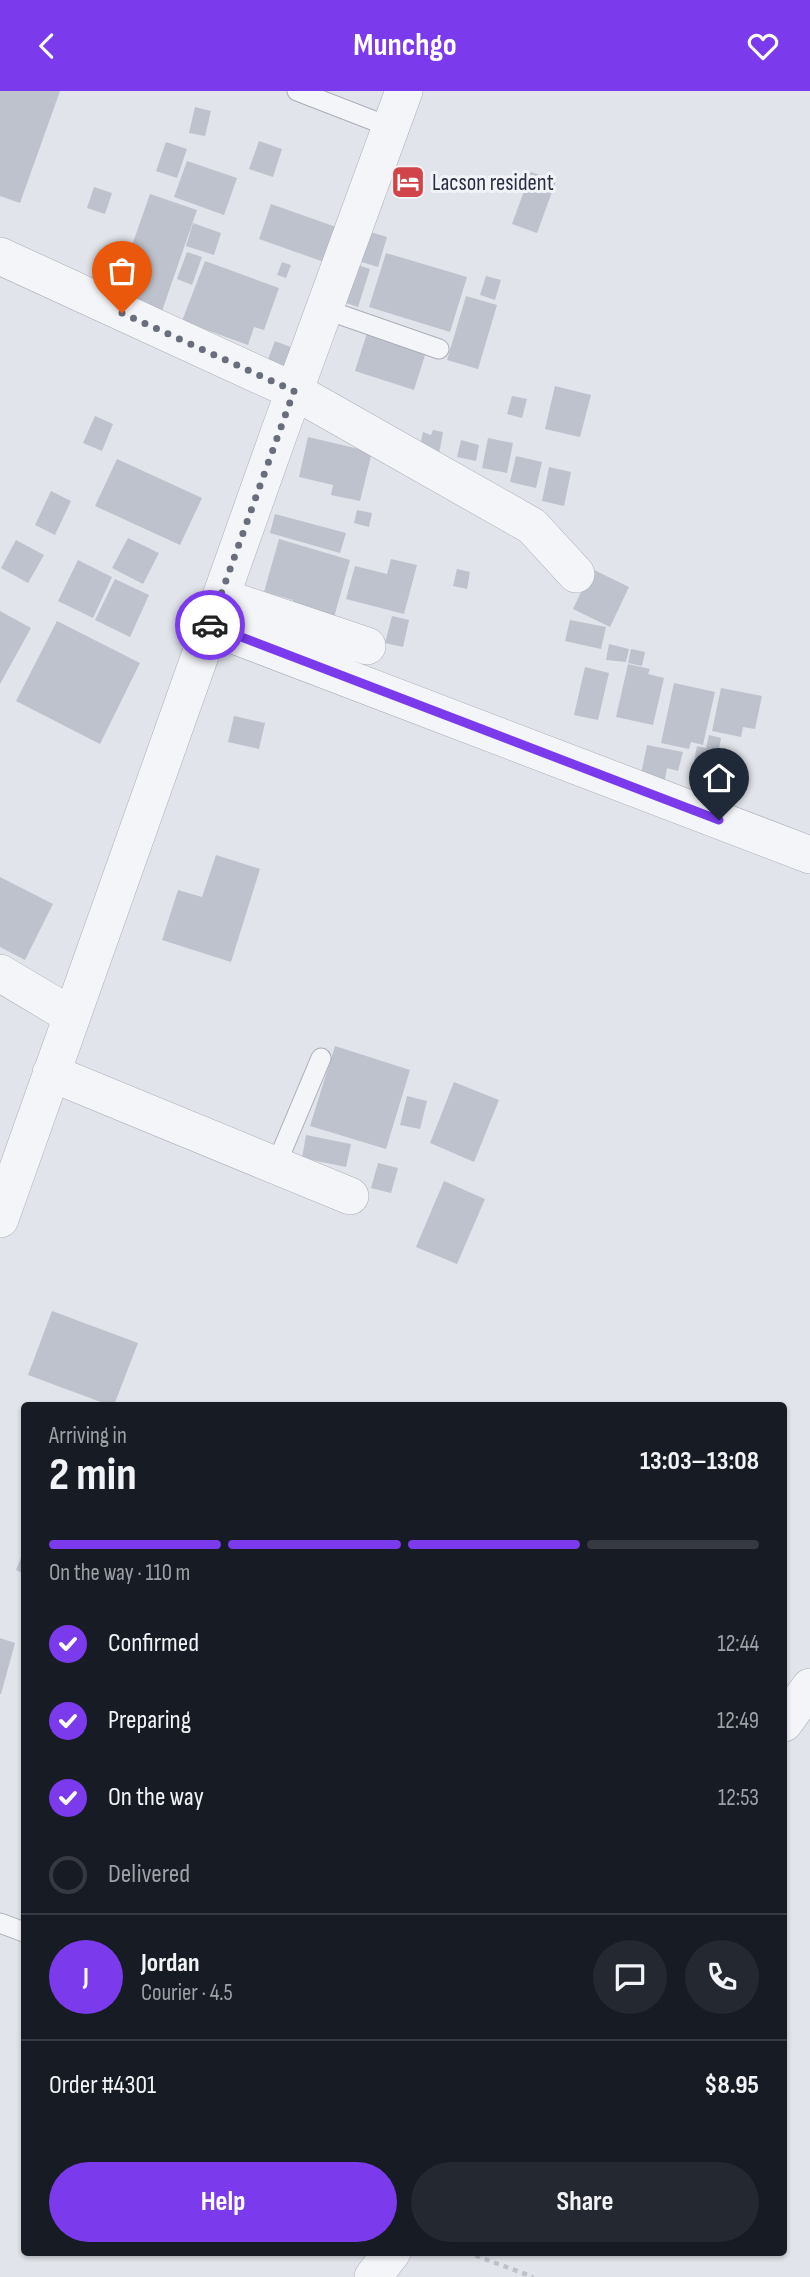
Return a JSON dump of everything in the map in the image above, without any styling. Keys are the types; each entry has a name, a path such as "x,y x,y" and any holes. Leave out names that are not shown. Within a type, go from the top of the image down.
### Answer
{"street":[{"path":"0,1219 215,611 404,91"},
{"path":"0,256 294,391 532,526 576,574"},
{"path":"215,611 367,646"},
{"path":"215,611 810,855"},
{"path":"0,974 72,1016"},
{"path":"51,1073 350,1196"},
{"path":"787,1719 810,1688"},
{"path":"373,2277 389,2256"}],"lane":[{"path":"298,91 390,127"},
{"path":"324,310 439,349"},
{"path":"276,1165 321,1058"},
{"path":"0,1923 21,1931"}],"path":[{"path":"477,2256 533,2277"}],"building":[{"path":"0,91 60,91 20,203 0,196"},
{"path":"195,107 211,111 205,136 189,133"},
{"path":"259,141 282,149 273,177 249,169"},
{"path":"166,142 187,149 177,178 156,171"},
{"path":"187,161 237,178 224,215 174,197"},
{"path":"531,172 556,181 537,233 512,224"},
{"path":"94,187 112,193 105,214 87,208"},
{"path":"150,194 197,210 162,311 115,294"},
{"path":"271,204 336,227 324,262 259,239"},
{"path":"193,223 221,233 214,255 186,246"},
{"path":"364,230 387,237 378,267 355,260"},
{"path":"187,252 202,257 192,285 177,279"},
{"path":"386,253 467,277 450,332 369,307"},
{"path":"205,261 279,288 264,330 254,327 248,345 182,321"},
{"path":"282,262 291,265 286,278 277,275"},
{"path":"352,263 370,269 358,307 340,301"},
{"path":"486,276 501,280 495,300 480,295"},
{"path":"466,296 497,305 478,369 447,360"},
{"path":"367,333 426,352 414,390 355,371"},
{"path":"275,341 293,348 284,374 265,367"},
{"path":"555,386 591,395 580,437 545,429"},
{"path":"512,396 527,399 522,418 507,414"},
{"path":"95,416 113,424 102,451 83,443"},
{"path":"433,430 443,432 439,454 419,450 423,432 431,435"},
{"path":"308,437 372,452 360,501 331,495 333,485 299,477"},
{"path":"488,438 513,443 507,473 482,468"},
{"path":"461,440 479,445 476,461 457,457"},
{"path":"516,456 542,462 536,488 510,482"},
{"path":"117,459 202,498 180,545 95,506"},
{"path":"549,467 571,472 564,506 542,501"},
{"path":"51,491 71,501 55,535 35,525"},
{"path":"357,510 372,513 369,527 354,523"},
{"path":"275,514 346,533 340,553 270,533"},
{"path":"128,538 159,553 143,584 112,568"},
{"path":"279,539 350,560 333,621 290,609 293,600 264,592"},
{"path":"16,540 44,555 28,583 1,568"},
{"path":"391,559 417,565 404,614 346,599 355,566 387,574"},
{"path":"78,560 112,577 93,618 58,601"},
{"path":"457,569 470,572 467,589 453,586"},
{"path":"592,569 629,587 610,627 573,609"},
{"path":"115,579 149,595 130,637 95,620"},
{"path":"0,611 31,628 0,684"},
{"path":"392,616 409,620 403,647 385,643"},
{"path":"570,620 606,627 601,649 565,641"},
{"path":"57,621 140,663 100,744 16,701"},
{"path":"609,644 629,649 626,662 606,660"},
{"path":"631,649 645,652 642,666 628,663"},
{"path":"628,664 650,669 648,674 664,678 653,725 616,717"},
{"path":"585,667 609,673 598,720 574,715"},
{"path":"674,683 715,692 703,745 691,742 689,749 661,743"},
{"path":"721,688 762,696 755,729 743,727 741,737 712,731"},
{"path":"234,716 265,723 259,749 228,742"},
{"path":"709,735 721,738 716,765 694,761 697,746 706,748"},
{"path":"647,745 683,752 678,771 667,768 664,784 640,779"},
{"path":"216,855 260,869 231,962 162,940 178,890 202,897"},
{"path":"0,877 53,904 25,960 0,947"},
{"path":"335,1046 410,1070 386,1149 310,1126"},
{"path":"454,1082 499,1100 474,1162 430,1143"},
{"path":"407,1096 427,1101 420,1129 400,1125"},
{"path":"306,1135 351,1144 346,1167 302,1158"},
{"path":"378,1163 398,1168 391,1193 371,1188"},
{"path":"444,1181 485,1199 457,1264 416,1247"},
{"path":"52,1311 138,1343 115,1402 101,1402 28,1375"},
{"path":"21,1558 21,1572 16,1570"},
{"path":"0,1638 15,1643 1,1694 0,1694"}],"way so far":[{"path":"122,313 294,391 210,625"}],"place":[{"name":"Lacson resident","path":"408,182"}],"route":[{"path":"210,625 719,820"}]}
